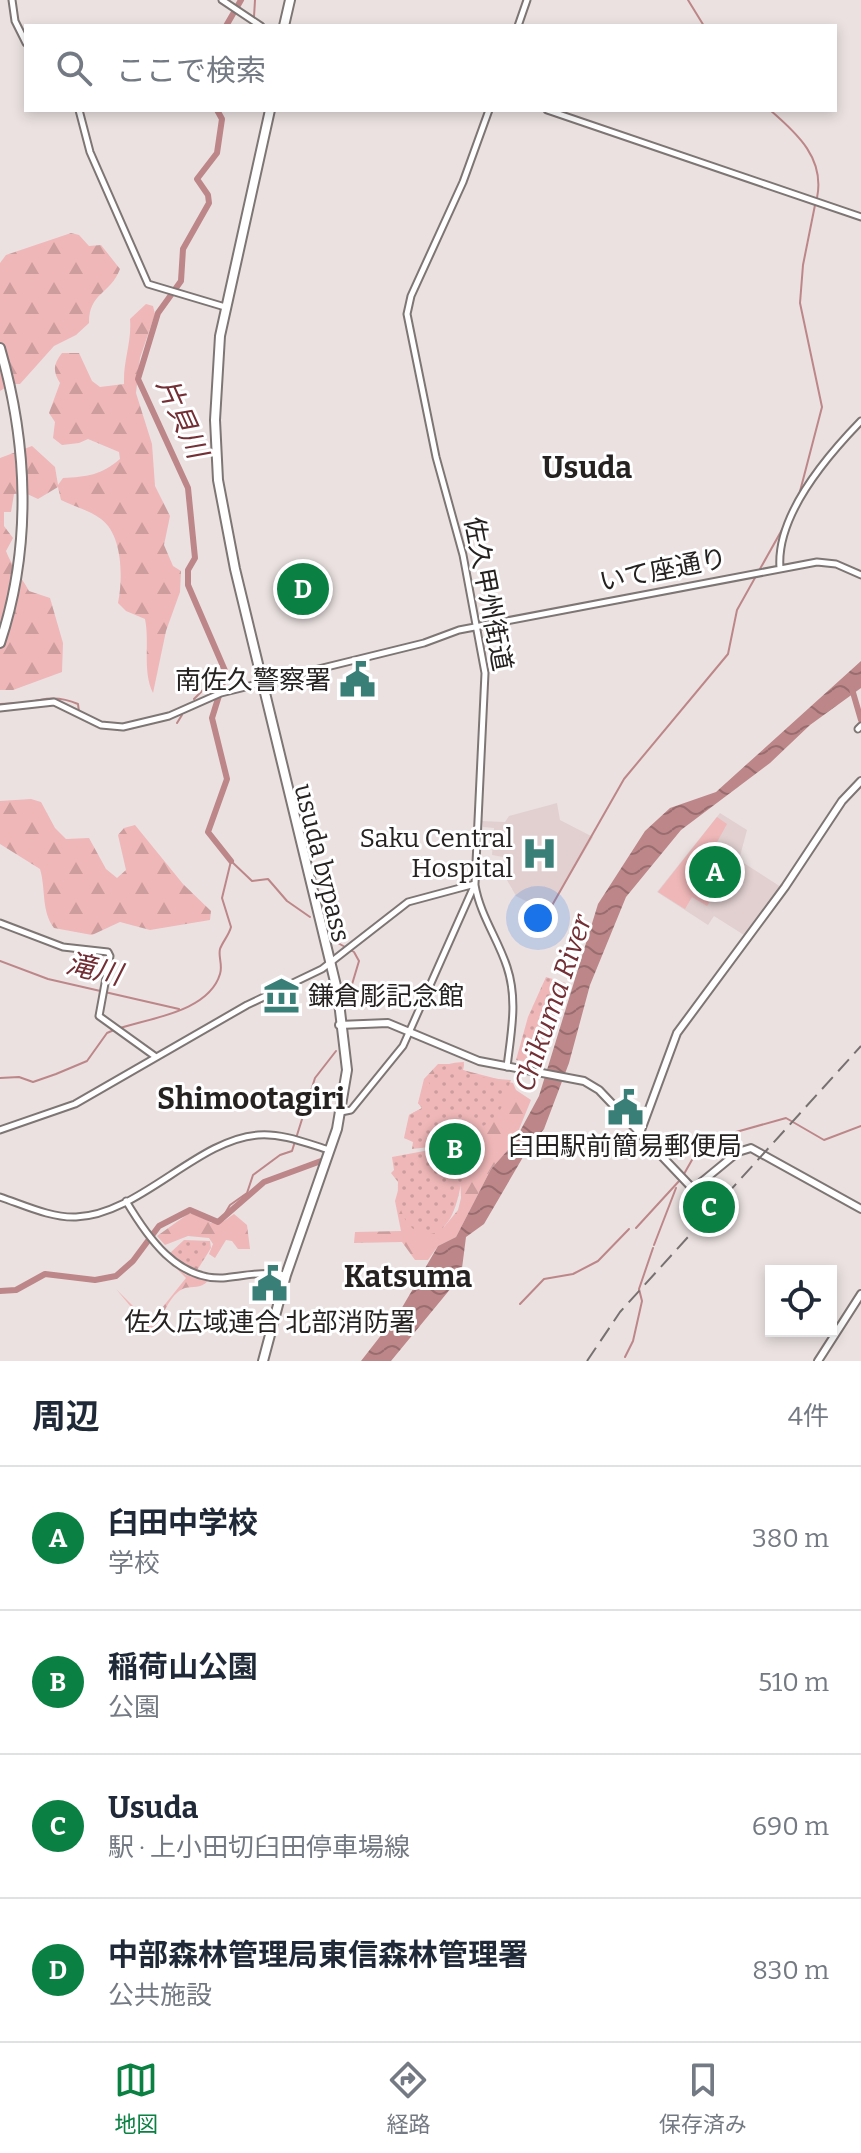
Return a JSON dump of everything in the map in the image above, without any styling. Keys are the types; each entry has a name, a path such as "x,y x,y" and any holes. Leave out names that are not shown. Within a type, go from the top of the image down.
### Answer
{"highway":[{"path":"287,24 293,0"},
{"name":"usuda bypass","path":"263,1361 286,1275 329,1150 347,1070 342,1025 235,569 218,480 215,387 223,306 268,112"},
{"path":"0,348 13,400 21,459 22,529 14,589 0,643"},
{"path":"0,362 13,423 18,478 14,589"}],"main road":[{"path":"640,1133 677,1033 780,893 842,801 861,781"},
{"path":"342,1025 379,1021 468,1057 584,1081 599,1090 693,1189 738,1152 751,1148 861,1209"},
{"path":"818,1361 861,1294"}],"street":[{"path":"12,0 15,21 24,39"},
{"path":"222,0 258,24"},
{"path":"519,24 527,0"},
{"path":"80,112 90,152 146,280 152,288 223,306"},
{"name":"佐久甲州街道","path":"339,1112 349,1112 386,1071 410,1032 475,884 486,690 463,555 436,457 407,314 411,296 456,200 488,112"},
{"path":"553,112 861,217"},
{"path":"780,568 781,540 801,500 861,421"},
{"name":"いて座通り","path":"0,708 54,702 96,723 119,728 169,716 213,695 476,627 780,568 829,562 859,574"},
{"path":"0,1130 69,1107 247,1005 328,964 405,904 475,884 480,906 510,977 515,1006 510,1067"},
{"path":"0,923 63,947 108,952 110,960 98,1013 156,1057"},
{"path":"0,1197 74,1218 96,1215 247,1136 278,1136 329,1150"},
{"path":"693,1189 705,1201"},
{"path":"126,1201 178,1266 196,1276 286,1275"}],"shaded area":[{"name":"Saku Central Hospital","path":"557,803 560,820 593,837 551,907 538,907 516,896 503,873 503,857 492,855 494,828 483,827 482,821 505,822 509,816"},
{"path":"720,813 747,830 739,860 781,887 744,935 714,916 708,925 657,892"}],"green space":[{"path":"71,233 79,235 89,246 101,245 120,269 116,278 92,305 89,323 76,335 54,346 20,384 11,384 0,391 0,263 6,255"},
{"path":"146,304 153,306 155,314 140,358 136,393 152,444 155,486 170,516 164,545 173,566 181,571 180,592 166,631 153,693 148,676 145,619 126,611 118,603 121,570 114,536 97,516 61,500 58,487 38,499 25,493 14,494 11,512 4,512 4,526 13,538 6,551 29,591 50,598 63,643 62,672 13,690 0,690 0,458 32,446 55,467 58,485 63,478 93,474 107,469 120,459 119,452 88,439 62,445 53,438 55,422 49,413 60,383 55,367 62,353 79,353 92,381 100,387 124,384 130,319"},
{"path":"31,799 41,802 55,828 66,839 89,838 106,869 117,878 126,870 118,835 124,828 135,825 183,884 211,911 210,920 150,930 120,922 92,935 54,928 45,907 40,869 0,844 0,801"},
{"path":"717,817 727,824 711,853 730,864 731,869 707,906 692,897 685,909 658,892"},
{"path":"546,977 566,983 538,1063 516,1060 528,1017"},
{"path":"464,1062 463,1070 477,1077 511,1080 497,1115 473,1136 454,1211 437,1232 423,1235 410,1225 402,1212 398,1182 391,1173 394,1170 392,1157 435,1149 440,1164 437,1171 443,1171 446,1161 438,1146 412,1149 413,1142 404,1138 409,1115 422,1108 418,1103 434,1092 428,1081 444,1066"},
{"path":"438,1064 464,1064 463,1070 513,1083 516,1090 531,1100 513,1144 491,1169 456,1237 438,1246 428,1260 415,1260 402,1242 354,1243 355,1232 401,1231 395,1201 401,1180 425,1229 444,1227 458,1210 460,1171 409,1115 422,1108 418,1103 424,1079"},
{"path":"188,1214 198,1214 211,1223 224,1221 234,1214 247,1225 250,1249 238,1249 232,1241 226,1240 215,1258 209,1254 213,1244 209,1238 188,1236 165,1245 157,1236"},
{"path":"184,1240 210,1241 211,1248 196,1272 170,1253"},
{"path":"162,1254 186,1275 208,1281 174,1295 152,1332 116,1289 150,1323 186,1278"}],"water":[{"path":"861,661 861,688 810,725 770,763 681,830 626,897 590,985 569,1063 544,1129 526,1152 484,1224 466,1237 461,1276 391,1361 361,1361 400,1311 438,1246 456,1237 491,1169 513,1144 539,1096 598,904 645,831 670,808 716,792"}],"waterway":[{"name":"片貝川","path":"227,24 241,0"},
{"path":"254,17 255,0"},
{"path":"688,0 703,24"},
{"name":"片貝川","path":"218,112 222,119 217,153 197,179 208,195 209,203 183,249 181,281 158,313 138,379 188,488 195,558 188,570 188,585 226,673 212,718 227,779 208,832 231,861"},
{"path":"772,112 799,138 813,159 817,171 817,198"},
{"path":"798,499 822,407 800,303 803,265 815,205"},
{"path":"542,923 624,779 728,654 737,610 788,519"},
{"path":"194,699 225,668"},
{"path":"852,689 861,720"},
{"path":"29,703 47,699 66,700 78,704 79,712"},
{"path":"0,704 22,703"},
{"path":"177,723 182,715"},
{"path":"120,1028 192,1005 214,987 221,971 220,949 231,927 222,898 231,861 252,881 268,879 287,901 310,917"},
{"path":"329,938 354,952 359,961 350,991"},
{"name":"滝川","path":"0,961 48,979 179,1009"},
{"path":"0,1078 19,1077 33,1082 87,1061 107,1033 114,1030"},
{"path":"223,1217 230,1205 247,1193 253,1175 280,1155 292,1151 315,1078 336,1051"},
{"path":"736,1132 786,1118 824,1140 861,1126"},
{"path":"684,1174 701,1144 732,1134"},
{"path":"0,1291 16,1290 45,1274 95,1280 116,1276 133,1261 159,1226 190,1210 218,1222 264,1182 321,1161"},
{"path":"636,1228 680,1180"},
{"path":"654,1245 676,1188"},
{"path":"520,1304 544,1279 573,1274 598,1261 629,1229"},
{"path":"625,1357 633,1341 642,1301 639,1289 653,1248"}],"railway":[{"path":"587,1361 620,1312 861,1046"}],"place":[{"name":"中部森林管理局東信森林管理署","path":"303,589"},
{"name":"南佐久警察署","path":"357,680"},
{"name":"Saku Central Hospital","path":"539,853"},
{"name":"臼田中学校","path":"715,872"},
{"name":"鎌倉彫記念館","path":"282,996"},
{"name":"臼田駅前簡易郵便局","path":"625,1107"},
{"name":"稲荷山公園","path":"455,1149"},
{"name":"Usuda","path":"709,1207"},
{"name":"佐久広域連合 北部消防署","path":"270,1283"}],"district":[{"name":"Usuda","path":"587,468"},
{"name":"Shimootagiri","path":"251,1099"},
{"name":"Katsuma","path":"408,1277"}],"water label":[{"name":"Chikuma River","path":"553,1003"}]}
